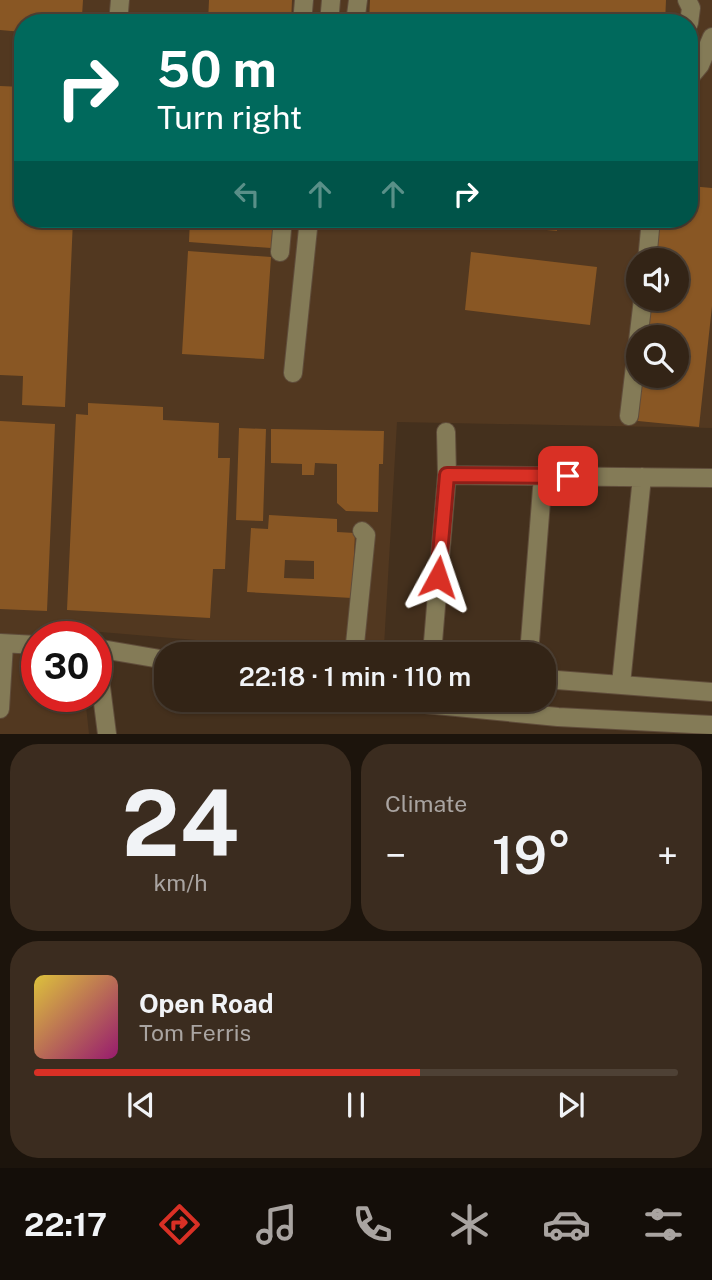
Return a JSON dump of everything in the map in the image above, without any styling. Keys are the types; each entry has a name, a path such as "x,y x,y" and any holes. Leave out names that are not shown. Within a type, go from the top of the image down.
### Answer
{"street":[{"path":"698,67 712,37"},
{"path":"280,252 282,228"},
{"path":"293,373 308,228"},
{"path":"649,248 651,228"},
{"path":"629,416 642,311"},
{"path":"433,642 447,475 446,432"},
{"path":"447,475 712,478"},
{"path":"530,642 544,476"},
{"path":"621,684 642,477"},
{"path":"355,642 366,535 362,531"},
{"path":"0,709 2,643 21,644"},
{"path":"112,651 154,658"},
{"path":"556,680 712,692"},
{"path":"104,712 107,734"},
{"path":"464,712 557,726 712,725"}],"shaded area":[{"path":"0,0 712,0 712,428 397,422 384,642 208,641 112,633 112,621 21,621 21,712 87,712 89,734 0,734"}],"building":[{"path":"0,0 83,0 82,14 14,14 14,31 0,30"},
{"path":"209,0 292,0 291,14 208,14"},
{"path":"370,0 666,0 665,14 369,14"},
{"path":"0,86 14,87 14,228 73,228 65,407 22,405 23,376 0,375"},
{"path":"698,187 712,188 712,306 699,427 638,421 641,388 689,388 689,325 647,325 649,311 689,311 689,248 655,248 657,228 698,228"},
{"path":"190,228 272,228 271,248 189,242"},
{"path":"526,228 557,228 557,231"},
{"path":"188,251 271,257 264,359 182,354"},
{"path":"471,252 597,267 590,325 465,310"},
{"path":"88,403 163,407 163,420 219,423 218,458 230,458 225,569 213,569 210,618 67,610 76,414 88,415"},
{"path":"0,421 55,424 47,611 0,609"},
{"path":"239,428 266,429 263,521 236,520"},
{"path":"271,429 384,431 383,464 379,464 378,512 346,511 337,503 337,464 315,463 314,475 302,475 302,464 271,463"},
{"path":"269,515 337,519 337,532 355,533 352,598 247,592 251,528 268,529","holes":["285,560 314,561 314,579 284,578"]}],"route":[{"path":"438,577 447,475 568,476"}]}
